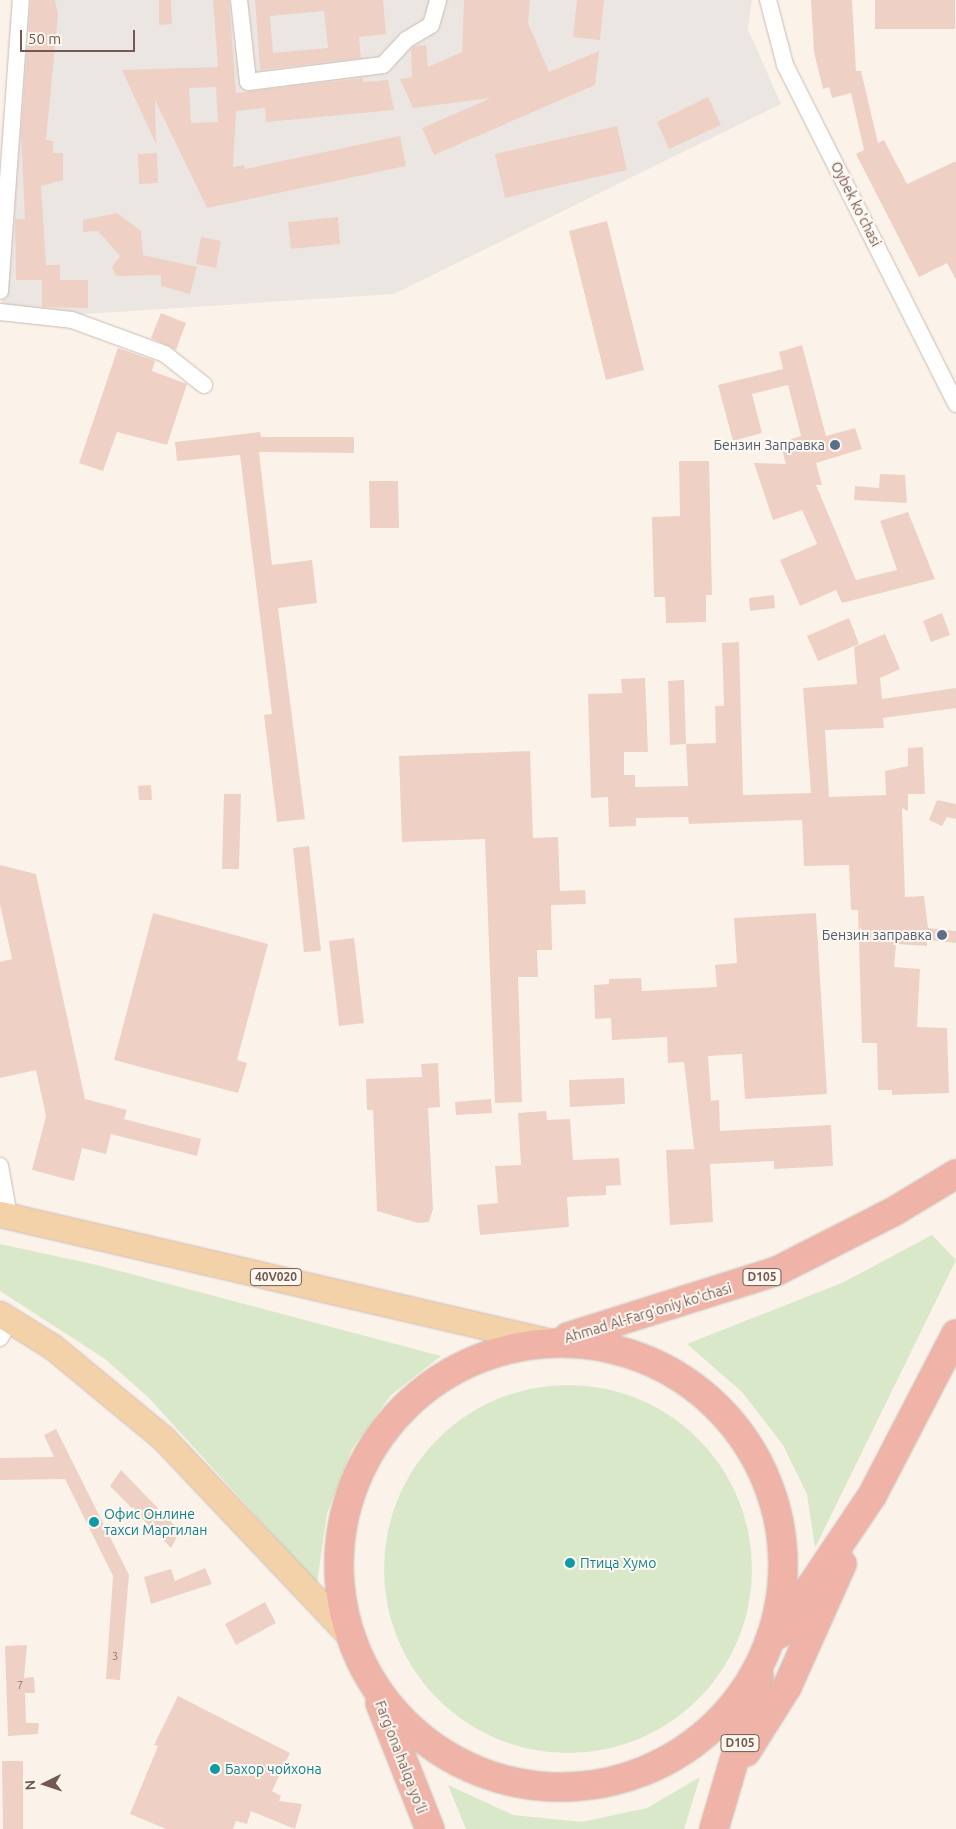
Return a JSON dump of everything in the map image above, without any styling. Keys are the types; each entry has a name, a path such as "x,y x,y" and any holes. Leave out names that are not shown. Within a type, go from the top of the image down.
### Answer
{"highway":[{"name":"Ahmad Al-Farg'oniy ko'chasi","path":"552,1342 658,1312 777,1271 885,1217 956,1174"},
{"name":"D105","path":"714,1829 764,1656 873,1494 956,1334"},
{"path":"552,1342 609,1347 663,1366 711,1399 748,1443 773,1495 784,1552 780,1610 764,1656 720,1719 696,1743 670,1761 606,1784 539,1788 474,1771 417,1736 373,1685 350,1636 339,1578 343,1520 362,1464 396,1415 441,1377 494,1352 552,1342"},
{"path":"730,1776 787,1687 873,1494"},
{"name":"Farg‘ona halqa yo‘li","path":"373,1685 430,1829"}],"main road":[{"name":"40V020","path":"5,1215 552,1342"},
{"path":"4,1323 53,1347 163,1438 350,1636"}],"street":[{"path":"0,291 6,144 21,0"},
{"path":"239,0 248,82 383,66 406,40 431,25 438,0"},
{"name":"Oybek ko'chasi","path":"768,0 785,65 956,404"},
{"path":"0,312 72,320 165,354 204,385"},
{"path":"0,1166 5,1215"}],"shaded area":[{"path":"23,0 752,0 748,29 781,104 394,294 84,314 2,308"}],"green space":[{"path":"932,1235 956,1260 815,1548 807,1494 783,1445 742,1392 687,1344 844,1282"},
{"path":"0,1244 97,1265 441,1356 391,1395 352,1449 327,1513 317,1583 149,1398 105,1359 0,1291"},
{"path":"550,1385 586,1385 622,1393 655,1406 685,1426 711,1452 731,1482 744,1515 752,1551 749,1605 731,1656 711,1686 685,1712 655,1732 622,1745 586,1753 550,1753 514,1745 481,1732 451,1712 425,1686 405,1656 392,1623 384,1587 384,1551 392,1515 405,1482 425,1452 451,1426 481,1406 514,1393"},
{"path":"700,1777 684,1829 466,1829 448,1785 513,1815 582,1822 647,1808"}],"building":[{"path":"31,0 55,0 58,15 46,140 53,141 53,153 63,153 63,180 41,186 46,265 60,265 60,280 88,280 88,308 42,307 42,280 16,280 15,219 25,219 21,133"},
{"path":"159,0 171,0 172,24 159,25"},
{"path":"213,0 229,0 236,93 363,78 363,82 388,80 394,110 266,122 265,108 236,111 233,167 244,165 245,169 400,136 406,166 207,208 155,100 156,144 122,70 218,67","holes":["216,87 218,122 191,123 189,88"]},
{"path":"255,0 383,0 386,34 359,37 361,58 260,70","holes":["324,11 328,48 273,53 270,16"]},
{"path":"464,0 530,0 528,23 549,72 599,51 595,85 434,155 422,128 491,98 413,108 400,79 412,77 411,49 416,46 426,45 428,67 462,52"},
{"path":"577,0 604,0 600,40 573,37"},
{"path":"811,0 852,0 856,71 861,71 878,143 884,140 907,184 956,161 956,280 947,263 919,277 856,154 864,150 851,93 832,98 829,87 823,89 814,52"},
{"path":"875,0 955,0 955,29 875,29"},
{"path":"708,97 721,125 669,149 657,122"},
{"path":"617,126 627,170 505,198 495,154"},
{"path":"157,153 158,183 139,184 138,154"},
{"path":"117,213 141,231 143,255 197,267 190,294 161,286 161,275 116,276 112,267 120,256 98,231 83,232 83,220"},
{"path":"338,217 340,244 291,249 288,222"},
{"path":"607,221 644,370 606,380 569,231"},
{"path":"201,237 221,241 216,268 196,264"},
{"path":"161,313 186,323 176,350 151,338"},
{"path":"802,345 826,436 855,428 862,449 816,463 822,485 816,485 856,580 897,570 880,521 908,512 935,579 842,603 836,590 800,606 780,560 817,544 802,510 773,520 754,463 786,464 781,447 793,445 791,439 801,436 788,385 752,394 762,433 733,441 718,385 783,369 779,352"},
{"path":"118,348 155,361 152,371 187,384 167,445 117,432 103,471 79,463"},
{"path":"260,432 261,437 354,437 354,453 259,452 272,565 312,560 317,603 278,608 305,819 277,822 264,715 272,714 240,455 177,461 175,442"},
{"path":"679,461 709,461 712,595 706,595 706,622 666,623 665,597 654,597 652,517 680,516"},
{"path":"880,474 905,475 907,503 854,500 855,486 879,488"},
{"path":"369,481 398,481 399,528 370,528"},
{"path":"774,595 775,608 750,611 749,598"},
{"path":"942,613 950,635 931,642 923,621"},
{"path":"849,618 859,644 818,661 807,636"},
{"path":"885,634 900,669 880,678 882,699 956,688 956,708 883,718 884,728 825,730 829,797 886,795 885,771 908,766 908,748 923,747 925,794 908,794 908,811 902,808 905,897 924,896 928,928 956,931 956,943 927,940 927,946 896,944 894,967 920,969 917,1027 947,1028 949,1093 892,1095 892,1090 878,1090 877,1043 862,1043 858,910 851,910 849,865 804,866 802,820 689,824 688,817 636,818 636,826 609,827 608,797 591,798 588,694 622,693 621,679 645,678 648,752 624,752 624,775 635,775 635,787 688,786 686,744 716,743 715,706 724,706 722,643 739,642 743,795 811,793 803,688 857,684 854,647"},
{"path":"684,680 686,744 670,745 668,681"},
{"path":"530,751 533,838 558,837 560,891 585,890 586,904 551,905 552,950 537,950 538,977 518,977 522,1102 495,1103 485,839 402,842 399,756"},
{"path":"151,785 152,800 139,800 138,786"},
{"path":"224,794 241,794 239,869 222,869"},
{"path":"937,800 956,804 956,819 947,817 942,826 929,820"},
{"path":"309,846 321,951 304,952 293,848"},
{"path":"0,865 36,874 85,1099 127,1110 124,1119 201,1139 197,1156 111,1134 106,1154 82,1148 74,1181 32,1170 46,1116 36,1070 0,1078 0,962 12,959 0,904"},
{"path":"153,913 268,944 237,1060 247,1063 238,1093 114,1060"},
{"path":"816,913 827,1094 745,1099 742,1054 708,1056 711,1101 719,1100 720,1131 831,1125 833,1166 774,1169 774,1161 710,1164 713,1222 670,1225 666,1150 694,1149 684,1062 668,1063 667,1037 612,1040 611,1018 595,1019 594,985 609,984 609,979 641,978 642,991 717,987 715,965 737,963 734,918"},
{"path":"354,938 364,1023 339,1026 329,941"},
{"path":"438,1063 440,1107 428,1108 433,1209 429,1222 418,1223 377,1211 373,1110 367,1110 366,1079 422,1077 421,1064"},
{"path":"624,1078 625,1104 570,1107 569,1080"},
{"path":"491,1099 492,1113 456,1115 455,1102"},
{"path":"546,1111 547,1120 570,1119 573,1160 619,1158 621,1185 606,1186 606,1195 567,1197 569,1227 480,1235 477,1205 498,1203 495,1166 521,1165 518,1113"},
{"name":"Офис Онлине тахси Маргилан","path":"56,1429 129,1575 120,1680 106,1679 113,1576 65,1479 0,1480 0,1458 54,1457 44,1435"},
{"path":"121,1470 180,1531 171,1548 110,1486"},
{"path":"205,1568 212,1584 151,1604 144,1577 171,1569 175,1581"},
{"path":"265,1602 276,1623 236,1645 225,1624"},
{"path":"27,1645 24,1678 34,1677 35,1693 25,1693 26,1723 39,1723 38,1734 8,1736 5,1646"},
{"name":"Бахор чойхона","path":"178,1696 290,1753 272,1791 281,1796 279,1801 302,1804 295,1829 251,1811 247,1824 236,1821 233,1829 166,1829 130,1814 158,1746 154,1745"},
{"path":"2,1761 23,1761 23,1829 3,1829"}],"place":[{"name":"Бензин Заправка","path":"835,445"},
{"name":"Бензин заправка","path":"942,935"},
{"name":"Офис Онлине тахси Маргилан","path":"94,1522"},
{"name":"Птица Хумо","path":"570,1563"},
{"name":"Бахор чойхона","path":"215,1769"}]}
